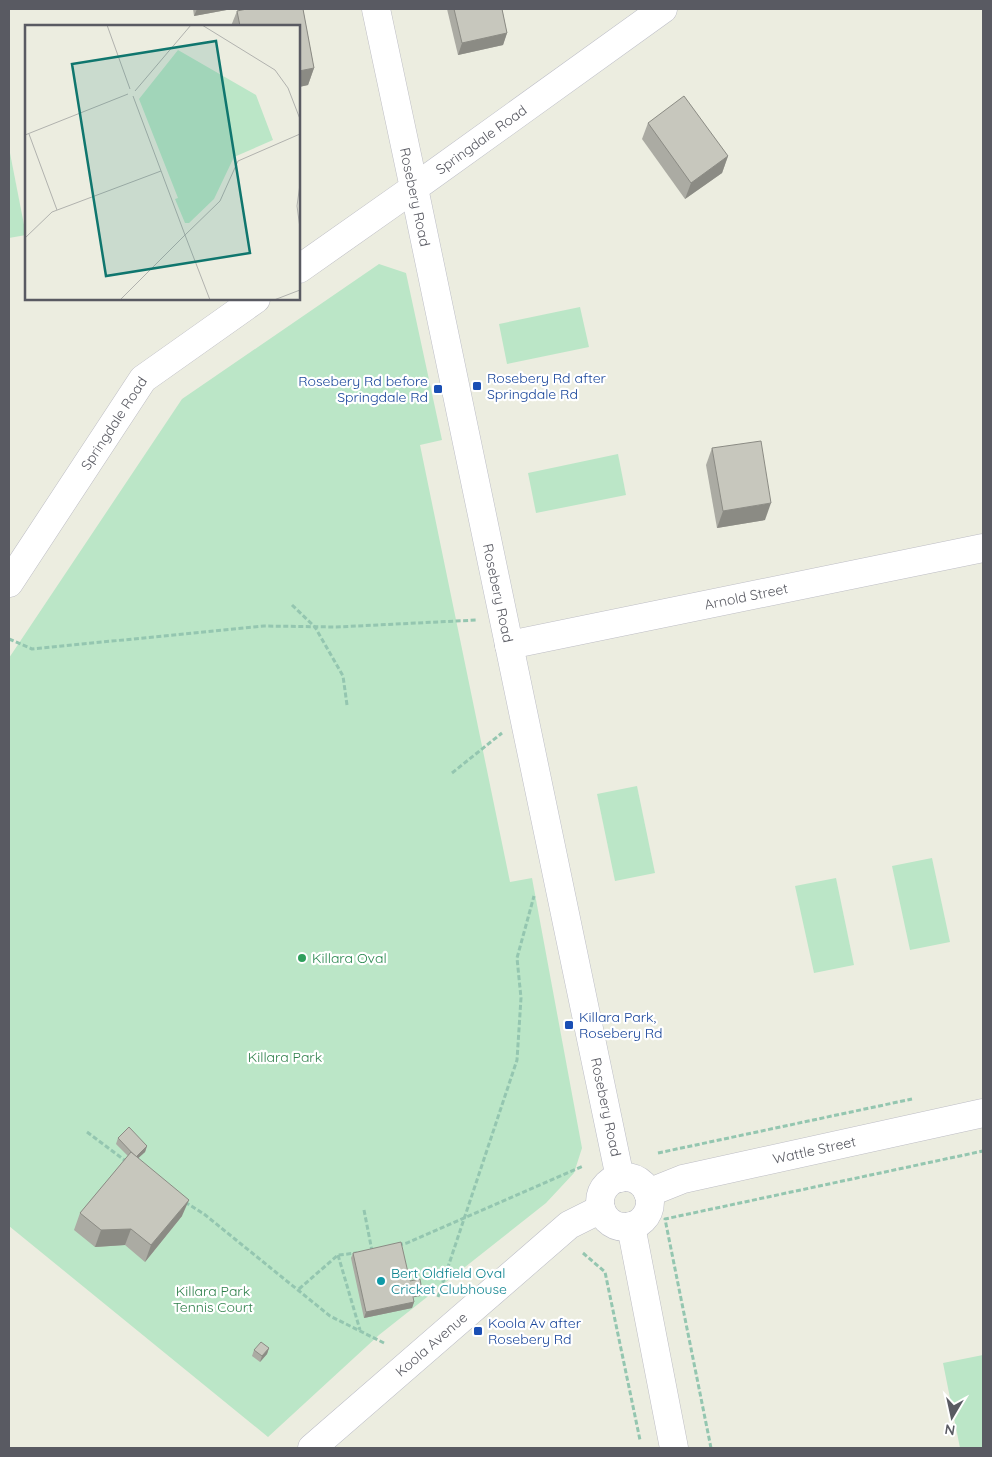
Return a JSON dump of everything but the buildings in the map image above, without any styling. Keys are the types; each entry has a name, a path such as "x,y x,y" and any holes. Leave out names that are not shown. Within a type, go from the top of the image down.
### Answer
{"main road":[{"name":"Rosebery Road","path":"376,9 620,1178"},
{"name":"Springdale Road","path":"300,268 663,9"},
{"name":"Springdale Road","path":"9,583 143,378 255,300"},
{"name":"Arnold Street","path":"509,645 983,548"},
{"name":"Wattle Street","path":"648,1193 683,1179 983,1113"},
{"path":"620,1178 637,1180 648,1193 650,1201 649,1210 645,1217 631,1226 623,1227 609,1222 601,1209 600,1201 606,1186 613,1180 620,1178"},
{"name":"Koola Avenue","path":"312,1448 569,1225 601,1209"},
{"path":"631,1226 674,1448"}],"path":[{"path":"292,605 315,627 343,676 347,705"},
{"path":"9,639 32,649 264,626 336,627 504,618"},
{"path":"452,773 524,715"},
{"path":"438,1297 517,1060 521,998 516,958 535,892"},
{"path":"658,1153 916,1098"},
{"path":"87,1132 133,1166"},
{"path":"711,1448 665,1219 983,1150"},
{"path":"390,1247 407,1243 583,1166"},
{"path":"180,1199 204,1214 330,1316 384,1343"},
{"path":"364,1210 372,1251"},
{"path":"299,1290 338,1255 381,1249"},
{"path":"583,1252 605,1272 640,1440"},
{"path":"338,1255 360,1331"}],"green space":[{"path":"9,148 25,235 9,238"},
{"name":"Killara Park","path":"379,264 406,273 442,440 420,445 510,882 532,878 582,1148 574,1173 546,1203 379,1335 268,1437 9,1226 9,658 182,399"},
{"path":"580,307 589,347 507,364 499,324"},
{"path":"618,454 626,495 536,513 528,473"},
{"path":"637,786 655,873 615,881 597,794"},
{"path":"932,858 950,942 910,950 892,866"},
{"path":"836,878 854,965 814,973 795,886"},
{"path":"983,1355 983,1448 960,1448 943,1363"}],"place":[{"name":"Rosebery Rd after Springdale Rd","path":"477,386"},
{"name":"Rosebery Rd before Springdale Rd","path":"438,389"},
{"name":"Killara Oval","path":"302,958"},
{"name":"Killara Park, Rosebery Rd","path":"569,1025"},
{"name":"Bert Oldfield Oval Cricket Clubhouse","path":"381,1281"},
{"name":"Koola Av after Rosebery Rd","path":"478,1331"}],"park label":[{"name":"Killara Park Tennis Court","path":"213,1299"}]}
